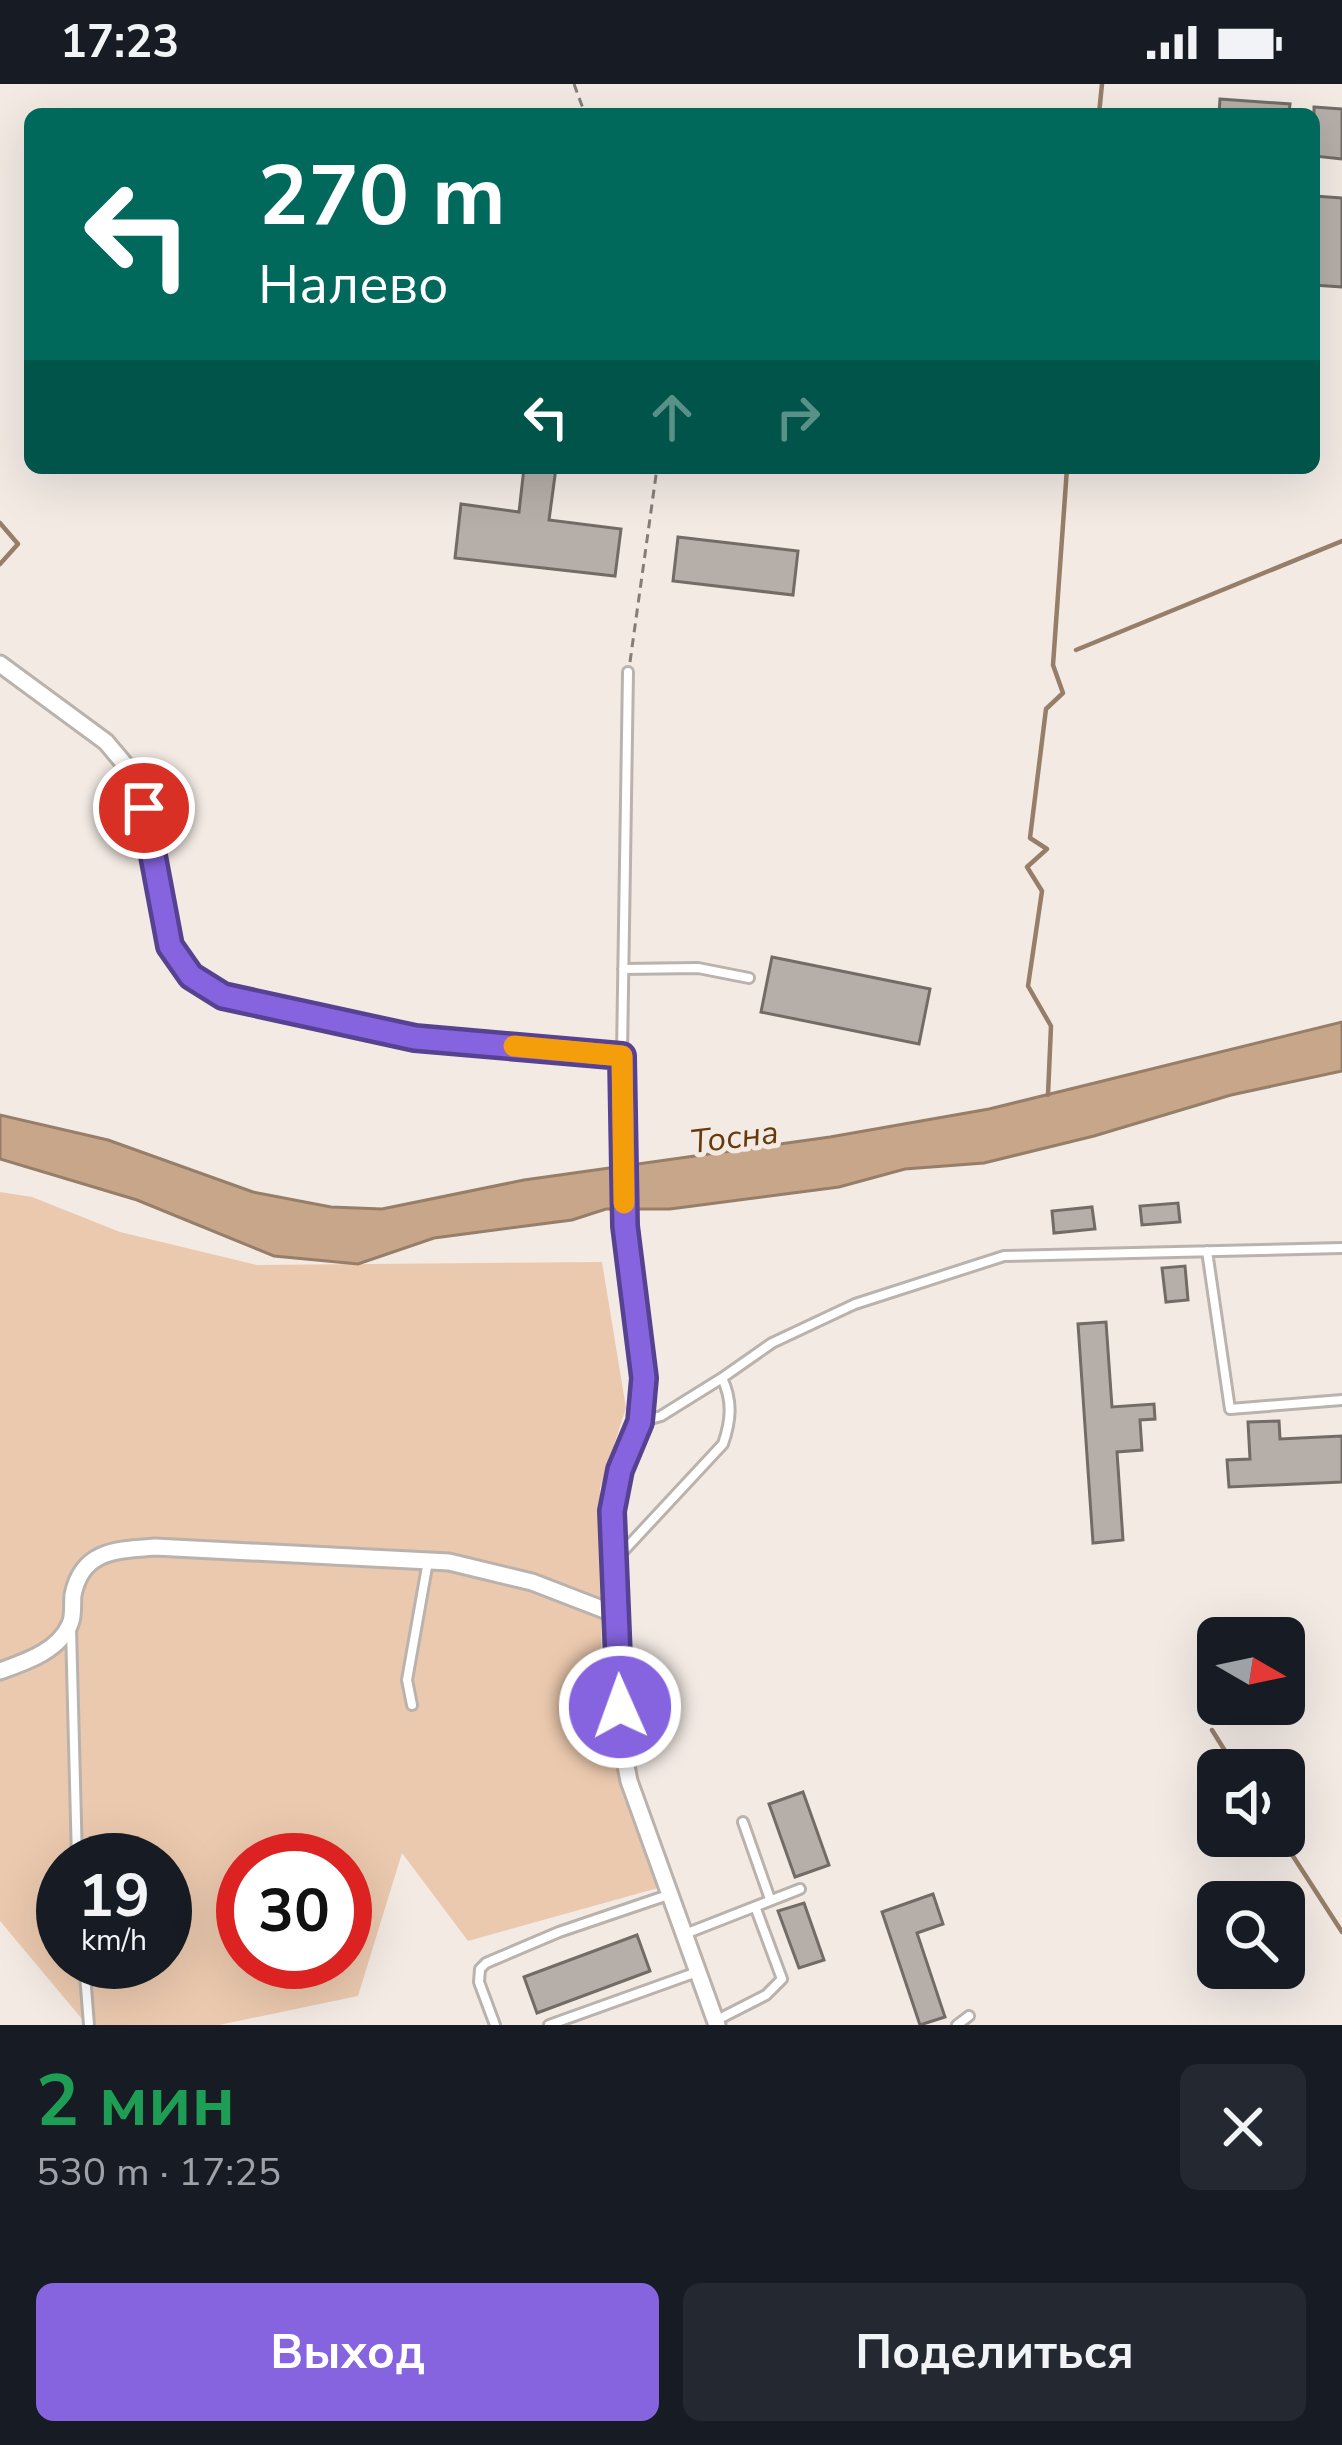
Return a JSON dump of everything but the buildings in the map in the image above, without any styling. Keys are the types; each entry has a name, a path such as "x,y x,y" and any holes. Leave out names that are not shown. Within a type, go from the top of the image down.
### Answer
{"street":[{"path":"0,664 106,742 127,767 144,808 170,946 191,976 223,996 254,1005 415,1038 622,1056 625,1226 644,1378 640,1422 615,1491 612,1564 620,1740 629,1781 716,2023"},
{"path":"0,1671 52,1647 70,1624 79,1573 92,1558 113,1550 154,1547 428,1560 532,1582 615,1614"}],"lane":[{"path":"622,1056 628,672"},
{"path":"622,969 698,968 748,978"},
{"path":"640,1422 661,1415 772,1343 855,1304 1004,1256 1342,1248"},
{"path":"1208,1251 1230,1409 1342,1400"},
{"path":"612,1564 723,1444 731,1420 722,1378"},
{"path":"412,1705 407,1680 428,1560"},
{"path":"70,1624 77,1833"},
{"path":"743,1822 770,1899"},
{"path":"683,1935 800,1889"},
{"path":"495,2025 478,1982 486,1963 668,1895"},
{"path":"716,2023 766,1995 782,1979 756,1909"},
{"path":"549,2025 698,1972"},
{"path":"86,1989 89,2025"},
{"path":"957,2025 969,2016"}],"path":[{"path":"628,672 656,474"}],"shaded area":[{"path":"1342,1022 1342,1071 1231,1095 1094,1136 984,1163 905,1169 839,1187 670,1209 606,1209 572,1220 434,1238 358,1264 274,1256 137,1200 0,1159 0,1115 108,1140 253,1192 331,1207 382,1209 524,1180 830,1137 989,1109"},
{"path":"0,1192 32,1197 120,1232 257,1265 602,1262 626,1408 600,1488 602,1708 658,1888 468,1941 402,1853 372,1950 372,1833 216,1833 216,1989 360,1989 358,1996 219,2025 87,2025 57,1989 192,1989 192,1833 36,1833 36,1964 0,1921"}],"waterway":[{"path":"1100,108 1102,84"},
{"path":"1048,1095 1051,1026 1028,986 1042,891 1027,867 1047,849 1030,838 1046,709 1063,693 1053,665 1067,474"},
{"path":"0,523 18,544 0,564"},
{"path":"1076,650 1342,541"},
{"path":"1212,1730 1224,1749"},
{"path":"1294,1857 1342,1932"}],"slow traffic":[{"path":"514,1046 622,1056 624,1203"}],"route":[{"path":"144,808 170,946 191,976 223,996 415,1038 622,1056 625,1226 644,1398 612,1511 620,1707"}],"water label":[{"name":"Тосна","path":"734,1136"}]}
